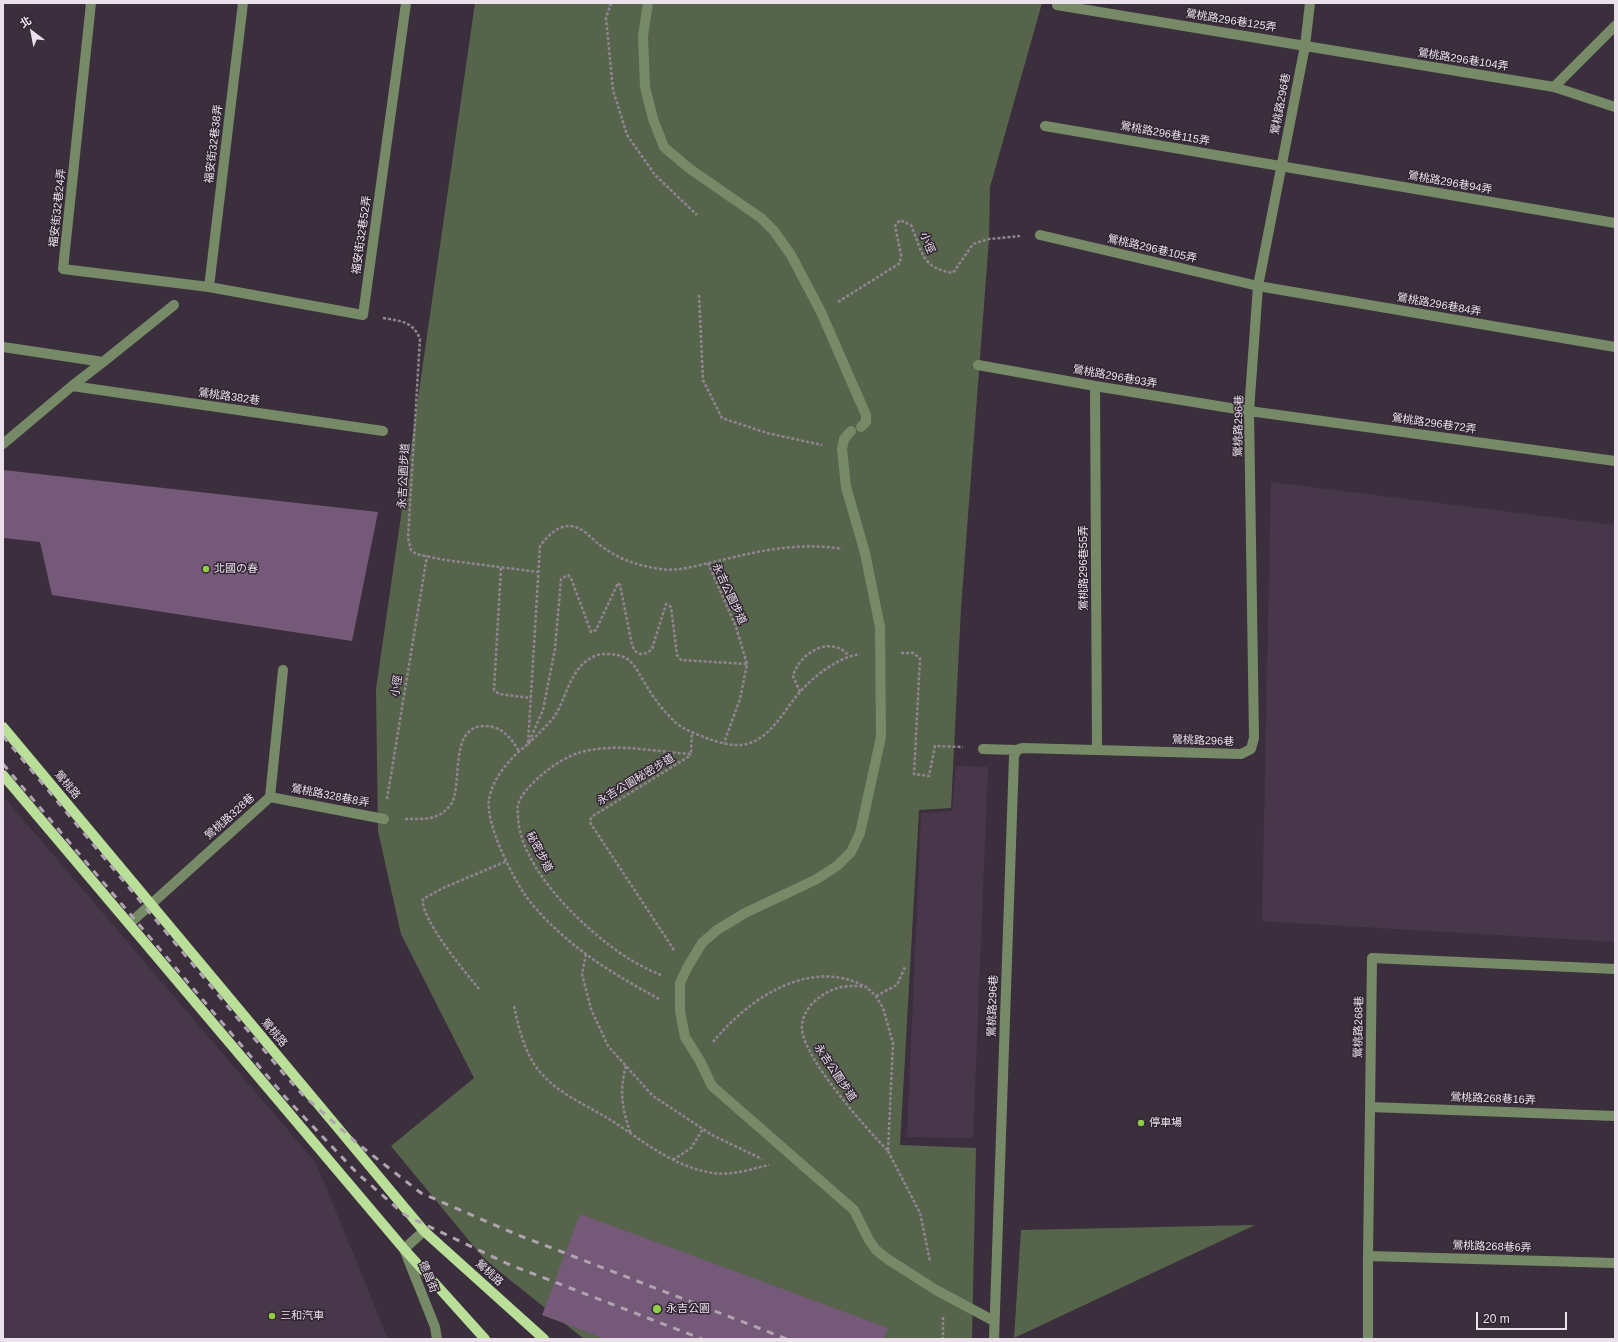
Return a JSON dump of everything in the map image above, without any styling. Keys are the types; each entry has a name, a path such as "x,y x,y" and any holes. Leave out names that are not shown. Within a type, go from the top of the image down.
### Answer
{"main road":[{"name":"鶯桃路","path":"3,727 424,1231 544,1339"},
{"path":"3,775 404,1249 485,1339"}],"street":[{"name":"福安街32巷24弄","path":"91,3 63,269 209,287"},
{"name":"福安街32巷38弄","path":"209,287 243,3"},
{"name":"福安街32巷52弄","path":"363,315 406,3"},
{"path":"648,3 643,36 645,87 653,119 664,146 690,168 761,218 774,231 791,255 820,312 866,415 866,422 844,439 842,449 846,487 865,553 880,627 882,737 860,833 852,852 837,866 815,880 745,913 717,930 702,943 680,983 680,1011 685,1037 700,1061 712,1086 854,1210 876,1250 936,1290 994,1321"},
{"name":"鶯桃路296巷","path":"994,1339 1014,756 1017,750 1022,748 1241,754 1251,749 1254,738 1249,411 1258,286 1305,46 1310,3"},
{"name":"鶯桃路296巷125弄","path":"1057,5 1305,46"},
{"path":"1554,87 1615,26"},
{"name":"鶯桃路296巷104弄","path":"1305,46 1554,87 1615,107"},
{"name":"鶯桃路296巷115弄","path":"1045,126 1281,166"},
{"name":"鶯桃路296巷94弄","path":"1281,166 1615,224"},
{"name":"鶯桃路296巷105弄","path":"1040,235 1258,286"},
{"name":"鶯桃路296巷84弄","path":"1258,286 1615,347"},
{"path":"209,287 363,315"},
{"path":"3,444 72,386 174,305"},
{"path":"3,347 103,362"},
{"name":"鶯桃路296巷93弄","path":"978,365 1249,411"},
{"name":"鶯桃路382巷","path":"72,386 383,431"},
{"name":"鶯桃路296巷55弄","path":"1095,386 1097,749"},
{"name":"鶯桃路296巷72弄","path":"1249,411 1615,461"},
{"name":"鶯桃路328巷","path":"129,924 270,797 283,670"},
{"path":"983,749 1017,750"},
{"name":"鶯桃路328巷8弄","path":"270,797 384,819"},
{"name":"鶯桃路268巷","path":"1368,1339 1372,958 1615,969"},
{"name":"鶯桃路268巷16弄","path":"1370,1107 1615,1116"},
{"path":"404,1249 424,1231"},
{"name":"德昌街","path":"404,1249 435,1327 436,1339"},
{"name":"鶯桃路268巷6弄","path":"1368,1256 1615,1263"}],"path":[{"name":"小徑","path":"820,312 900,263 901,255 895,226 900,220 911,225 927,264 939,271 952,273 973,244 989,239 1040,235"},
{"path":"699,295 703,380 722,418 767,433 842,449"},
{"name":"永吉公園步道","path":"363,315 410,324 418,333 420,339 408,538 411,550 416,554 427,556 500,568 538,572"},
{"name":"永吉公園步道","path":"528,744 540,546 550,532 570,526 580,529 600,546 636,565 667,570 696,567 708,563 736,627 747,664 740,699 724,743"},
{"path":"708,563 762,550 801,546 840,549 865,553"},
{"name":"小徑","path":"384,819 427,556"},
{"path":"500,568 494,690 499,694 531,698"},
{"path":"528,744 543,710 555,649 561,579 564,576 568,575 571,578 591,632 596,630 618,583 620,585 632,645 635,651 640,654 647,653 652,649 664,606 666,604 671,607 677,655 681,660 747,664"},
{"path":"800,692 793,676 797,666 808,654 826,646 834,646 844,651 849,656"},
{"path":"680,1011 628,981 586,954 553,925 525,895 498,845 489,818 489,800 496,780 519,751 528,744 554,717 561,706 568,685 581,667 591,658 604,654 623,656 632,663 650,692 673,720 692,732 737,746 747,744 764,736 800,692 822,672 849,656 880,652 913,653 920,658 914,774 929,776 936,746 983,749"},
{"path":"384,819 427,819 437,817 444,813 453,802 461,748 465,738 473,730 481,726 497,728 505,732 519,751"},
{"path":"691,754 692,732"},
{"name":"秘密步道","path":"680,983 630,959 604,941 565,903 545,880 529,854 519,830 517,805 527,788 548,769 570,756 591,750 616,749 691,754"},
{"name":"永吉公園秘密步道","path":"687,968 591,824 590,820 593,816 691,754"},
{"path":"479,989 455,961 423,909 423,899 443,888 507,861"},
{"path":"514,1006 526,1050 541,1073 572,1099 673,1160 690,1168 714,1174 739,1172 772,1164 703,1129 652,1096 608,1046 591,1009 582,974 586,954"},
{"path":"876,996 897,985 904,967"},
{"name":"永吉公園步道","path":"700,1061 708,1048 728,1026 759,999 780,987 800,980 817,977 853,980 876,996 883,1008 893,1043 888,1151"},
{"name":"永吉公園步道","path":"866,988 852,985 838,987 823,994 811,1004 803,1017 802,1030 807,1046 825,1074 860,1122 888,1151 920,1213 943,1317 943,1339"},
{"path":"626,1066 621,1091 625,1117 632,1134"},
{"path":"673,1160 691,1148 703,1129"}],"shaded area":[{"path":"1271,482 1615,525 1615,942 1262,921"},
{"path":"956,766 988,767 973,1138 907,1137 921,813 952,811"},
{"path":"3,796 316,1163 388,1339 3,1339"}],"green space":[{"name":"永吉公園","path":"475,3 1042,3 990,187 989,239 961,608 951,808 919,810 900,1145 976,1148 972,1339 584,1339 485,1260 391,1146 474,1078 401,934 378,831 376,689"},
{"path":"1255,1225 1014,1338 1021,1230"}],"building":[{"name":"北國の春","path":"3,470 378,512 352,641 52,595 40,542 3,538"},
{"path":"580,1214 888,1328 884,1339 605,1339 542,1315"}],"railway":[{"path":"3,736 283,1073 303,1095 358,1144 421,1193 513,1233 787,1339"},
{"path":"3,764 286,1098 357,1173 405,1215 508,1264 702,1339"}],"place":[{"name":"北國の春","path":"206,569"},
{"name":"停車場","path":"1141,1123"},
{"name":"永吉公園","path":"657,1309"},
{"name":"三和汽車","path":"272,1316"}]}
